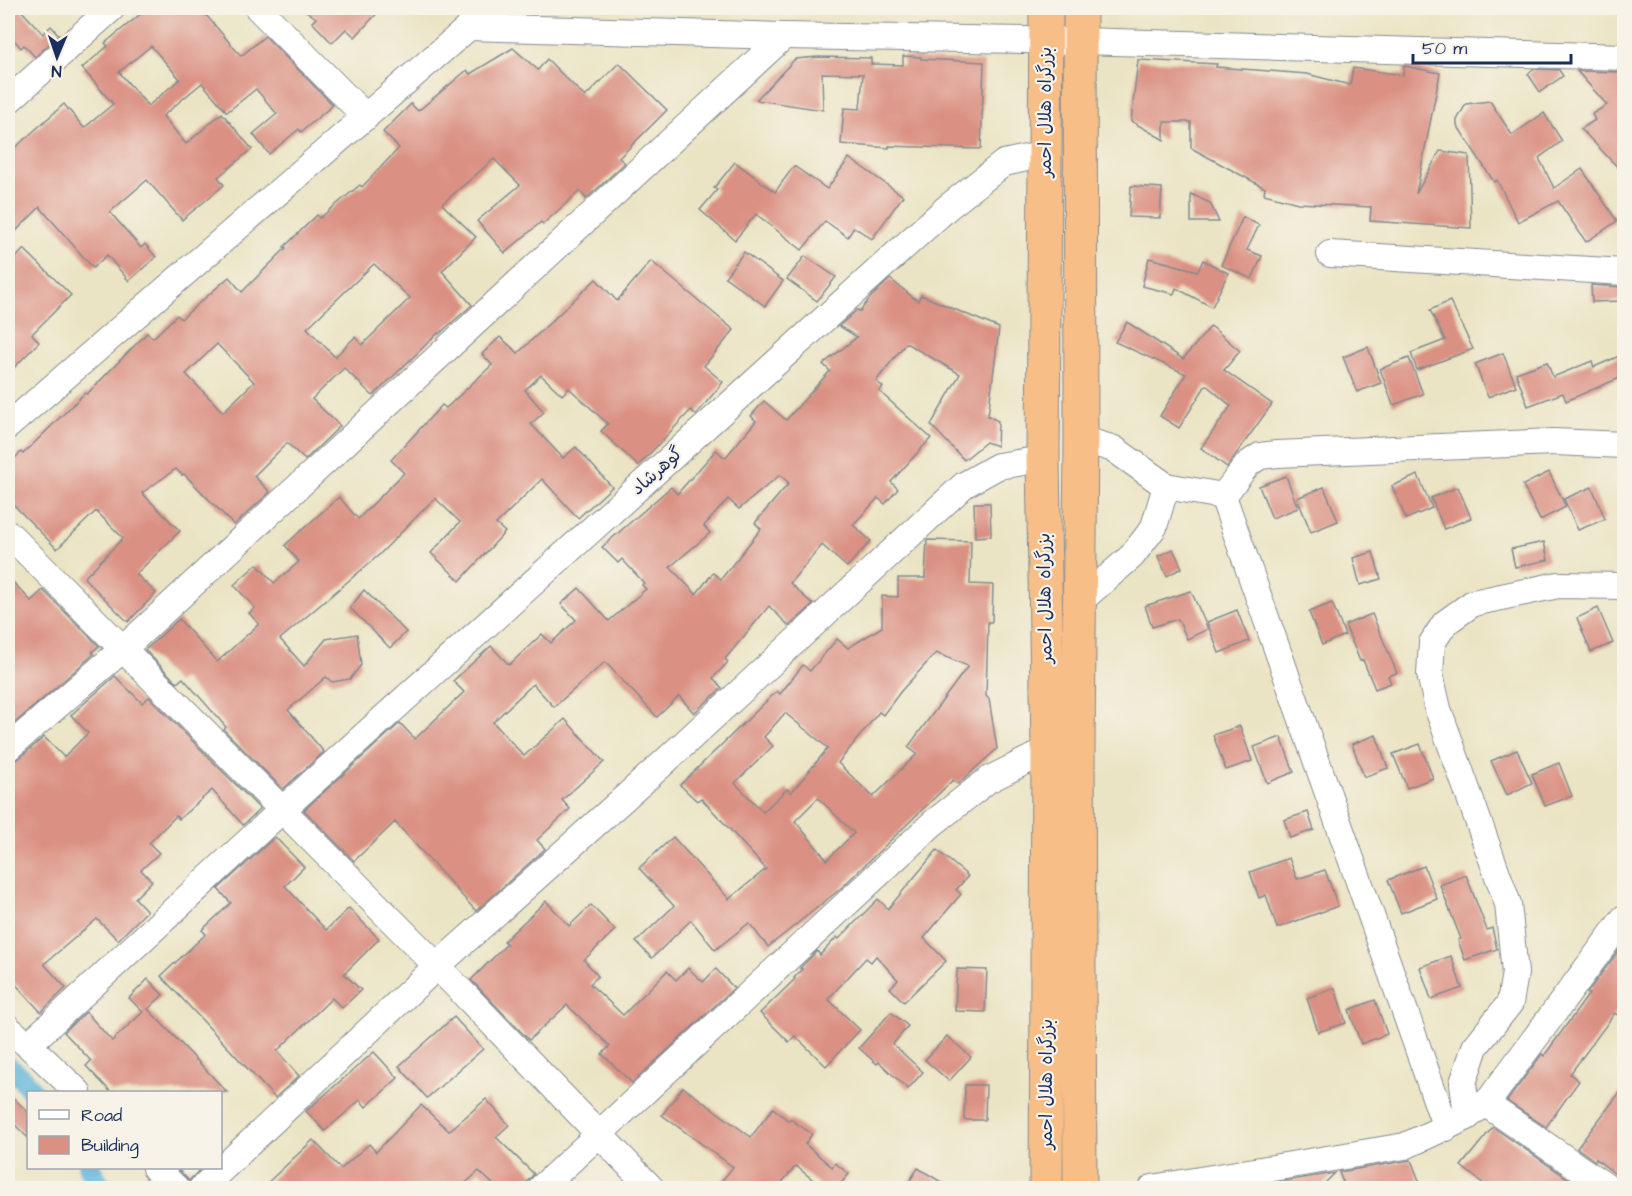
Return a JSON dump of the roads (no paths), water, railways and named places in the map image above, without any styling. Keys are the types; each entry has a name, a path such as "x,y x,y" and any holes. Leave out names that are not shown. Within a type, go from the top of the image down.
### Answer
{"highway":[{"name":"بزرگراه هلال احمر","path":"1046,8 1043,459 1048,750 1046,1188"},
{"name":"بزرگراه هلال احمر","path":"1080,8 1081,439 1078,760 1080,1188"}],"street":[{"path":"8,101 112,8"},
{"path":"258,8 366,117"},
{"path":"8,426 366,117 470,17 784,36 1080,41 1624,57"},
{"path":"8,748 123,649 784,36"},
{"name":"گوهرشاد","path":"27,1045 282,810 948,207 1004,163 1045,153"},
{"path":"1330,254 1624,272"},
{"path":"1081,439 1114,449 1166,486 1223,496"},
{"path":"1223,496 1248,464 1260,456 1554,442 1624,445"},
{"path":"202,1188 437,966 659,767 964,485 998,466 1043,459"},
{"path":"1079,602 1132,556 1154,526 1166,486"},
{"path":"1223,496 1466,1116 1608,1188"},
{"path":"8,533 437,966 651,1188"},
{"path":"1466,1116 1463,1083 1475,1047 1510,1003 1515,973 1508,904 1438,709 1430,674 1432,643 1445,623 1473,603 1558,585 1624,586"},
{"path":"541,1188 932,824 988,780 1048,750"},
{"path":"1152,1188 1405,1146 1466,1116 1624,918"},
{"path":"8,1028 77,1091"},
{"path":"156,1169 176,1188"}],"waterway":[{"path":"8,1067 23,1079 32,1091"},
{"path":"90,1169 102,1188"}]}
